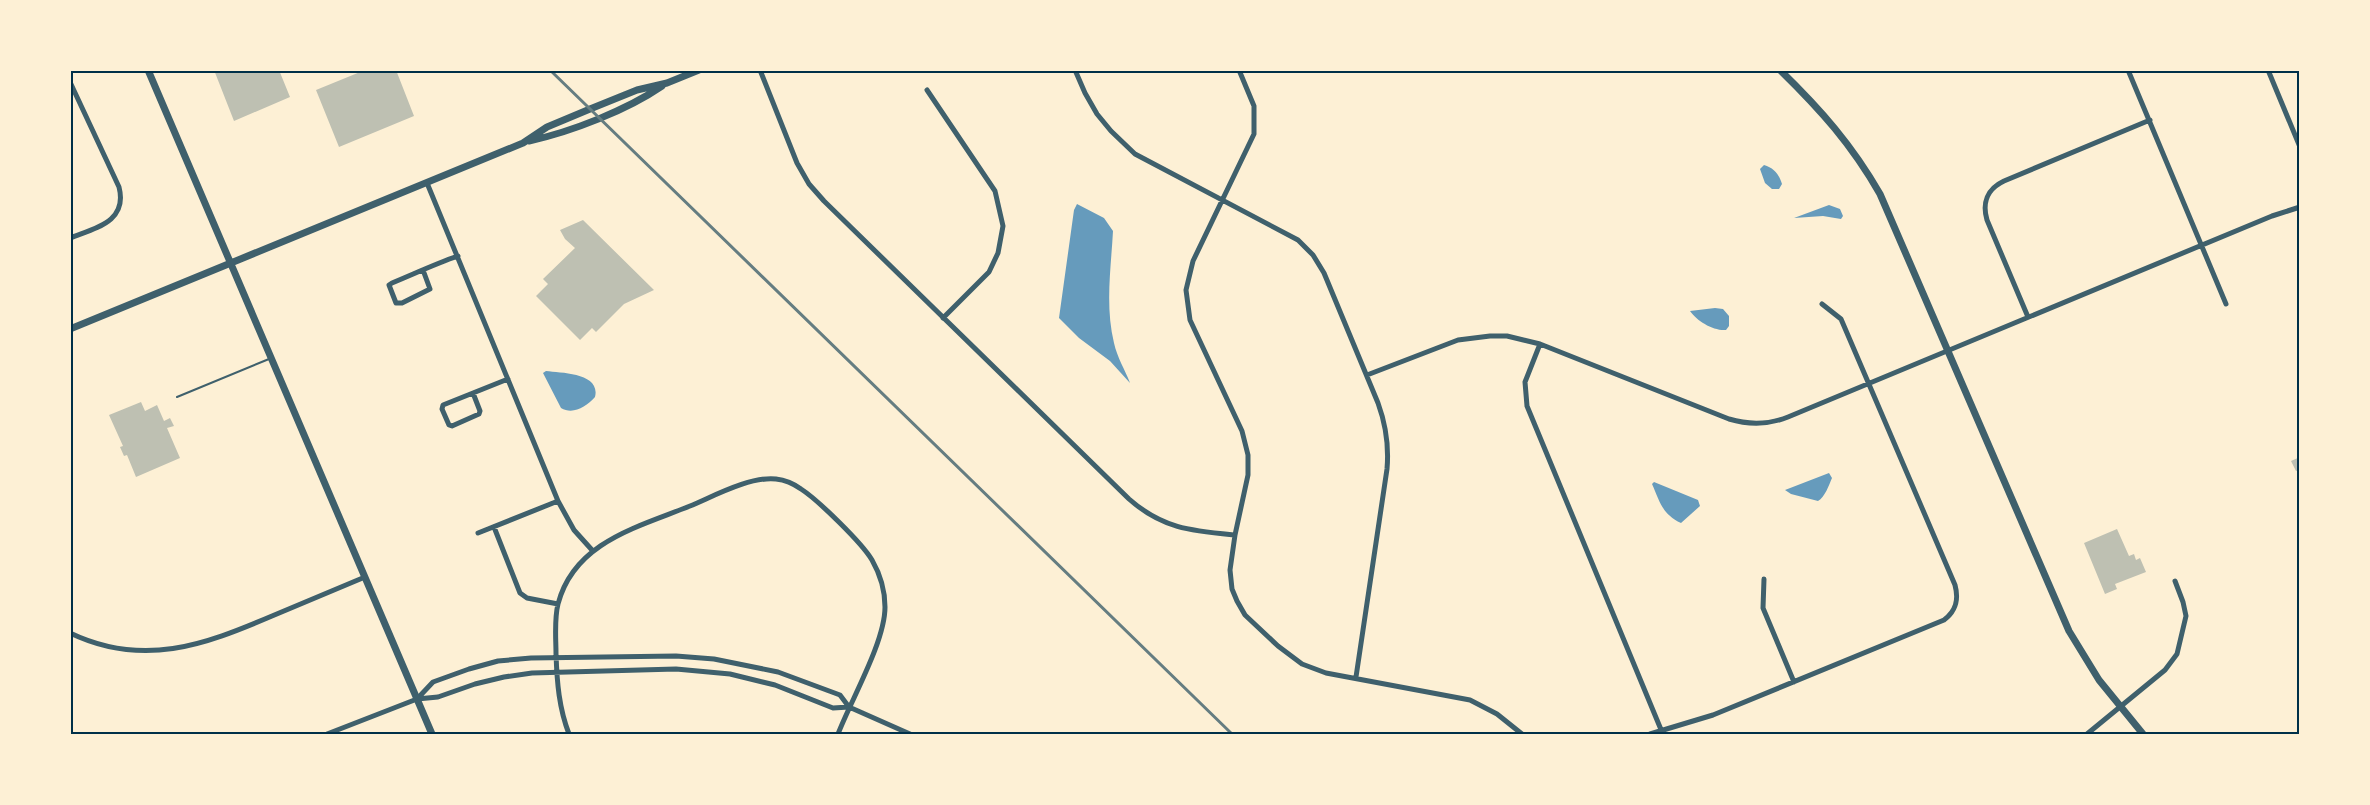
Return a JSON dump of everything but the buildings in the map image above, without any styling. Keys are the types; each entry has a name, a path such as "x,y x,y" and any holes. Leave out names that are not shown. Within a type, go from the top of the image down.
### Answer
{"street":[{"path":"148,70 432,735"},
{"path":"70,329 523,143 547,127 590,109 637,90 667,83 699,70"},
{"path":"760,70 797,163 809,184 943,318 1147,513 1181,529 1235,535"},
{"path":"1075,70 1097,114 1125,146 1145,160 1289,235 1307,247 1324,273 1383,417 1388,455 1356,677"},
{"path":"1239,70 1254,106 1255,125 1251,143 1190,270 1186,300 1190,320 1242,431 1248,455 1248,475 1235,535 1230,577 1234,595 1245,615 1278,646 1302,664 1326,673 1470,700 1497,714 1522,735"},
{"path":"1780,70 1834,126 1866,169 1880,194 2069,631 2099,680 2143,735"},
{"path":"2128,70 2226,304"},
{"path":"2277,70 2269,72 2300,147"},
{"path":"70,82 118,188 121,200 116,214 107,223 70,238"},
{"path":"927,90 995,192 1003,226 998,253 989,272 943,318"},
{"path":"2028,317 1987,220 1985,205 1989,193 2004,182 2150,120"},
{"path":"427,183 558,501 574,530 592,550"},
{"path":"1367,375 1442,345 1474,337 1507,336 1540,344 1729,419 1750,424 1782,420 2201,245 2300,207"},
{"path":"423,270 430,289 402,303 396,303 389,285 423,270 458,256"},
{"path":"1650,735 1701,720 1944,620 1952,612 1956,602 1955,585 1841,319 1822,304"},
{"path":"1540,344 1526,382 1527,406 1662,732"},
{"path":"473,393 479,414 452,426 449,425 442,407 473,393 508,379"},
{"path":"568,735 559,703 556,657 558,604 572,573 592,550 623,532 756,480 780,480 802,489 865,550 873,562 882,585 885,608 880,636 838,735"},
{"path":"478,533 558,501"},
{"path":"494,527 520,593 527,598 558,604"},
{"path":"70,633 109,646 135,650 165,650 192,646 220,638 365,577"},
{"path":"1764,579 1763,608 1794,682"},
{"path":"2087,735 2165,670 2177,654 2186,616 2175,581"},
{"path":"417,699 433,682 469,669 509,660 556,657 676,656 731,662 778,672 840,695 849,707"},
{"path":"328,734 417,699 438,697 495,678 664,669 714,672 775,685 833,708 849,707 910,735"}],"lane":[{"path":"177,397 272,358"}],"water":[{"path":"1764,165 1778,174 1782,184 1779,189 1772,189 1765,183 1760,169"},
{"path":"1077,204 1104,218 1113,231 1109,287 1111,329 1117,353 1130,383 1110,361 1079,338 1059,318 1074,210"},
{"path":"1829,205 1840,209 1843,216 1841,219 1823,216 1794,218"},
{"path":"1723,309 1729,316 1729,326 1726,330 1706,325 1690,311"},
{"path":"546,371 586,379 595,389 595,397 579,409 570,411 561,408 543,373"},
{"path":"1829,473 1832,478 1825,494 1818,501 1791,494 1785,490"},
{"path":"1654,482 1698,500 1700,506 1681,523 1662,507 1652,484"}],"railway":[{"path":"550,70 1232,734"}]}
